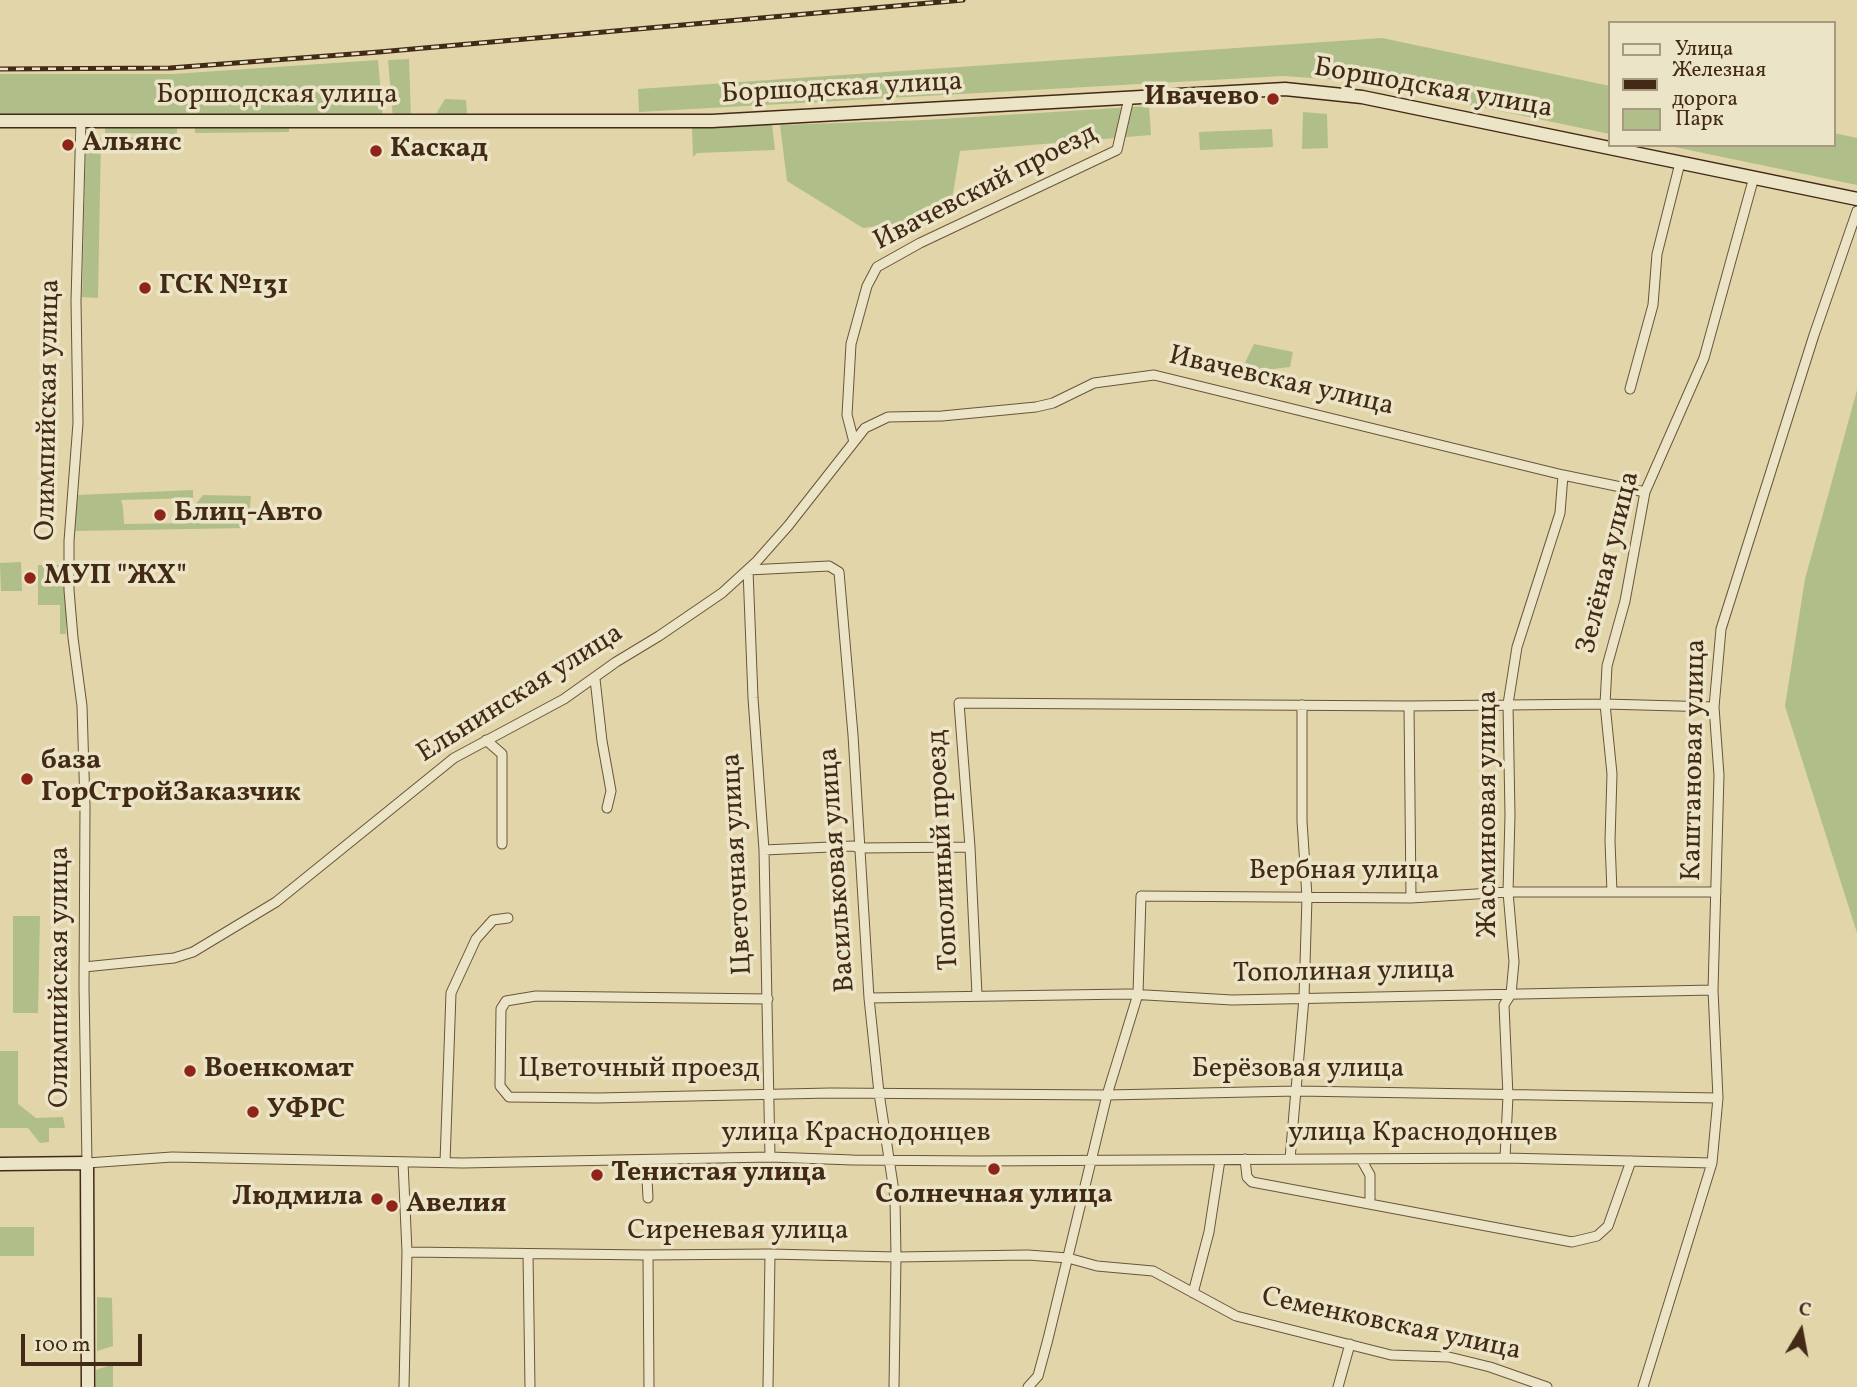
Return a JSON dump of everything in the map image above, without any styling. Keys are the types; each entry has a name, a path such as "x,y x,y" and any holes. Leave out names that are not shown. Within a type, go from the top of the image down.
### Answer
{"street":[{"name":"Боршодская улица","path":"0,121 712,121 1285,89 1336,94 1857,199"},
{"name":"Ивачевский проезд","path":"853,442 847,415 851,344 867,286 877,267 920,243 1117,150 1129,98"},
{"name":"Олимпийская улица","path":"81,120 76,301 78,423 69,541 73,638 82,706 85,806 87,1163"},
{"path":"1630,389 1653,305 1657,254 1680,163"},
{"name":"Зелёная улица","path":"1612,892 1609,841 1612,774 1605,704 1607,666 1625,601 1645,492 1704,358 1754,177"},
{"name":"Каштановая улица","path":"1643,1387 1712,1163 1718,1098 1713,990 1719,775 1714,707 1721,629 1814,335 1857,211"},
{"name":"Ивачевская улица","path":"865,428 888,417 942,416 1035,407 1053,403 1094,383 1154,375 1563,475 1645,492"},
{"name":"Ельнинская улица","path":"84,967 174,958 193,953 276,902 454,758 564,699 722,593 748,570 788,526 865,428"},
{"name":"Жасминовая улица","path":"1505,1158 1508,1096 1504,1005 1511,994 1514,962 1508,892 1508,704 1517,647 1560,513 1563,475"},
{"name":"Васильковая улица","path":"748,570 829,566 839,572 853,735 869,998 879,1093 895,1198 897,1257"},
{"name":"Цветочная улица","path":"748,570 753,698 764,850 770,1157"},
{"path":"594,678 611,790 607,808"},
{"name":"Тополиный проезд","path":"977,995 970,847 959,703 1302,705"},
{"path":"1290,1159 1304,998 1307,897 1302,821 1302,705 1605,704 1714,707"},
{"path":"1409,706 1411,898"},
{"path":"486,740 502,754 502,844"},
{"path":"764,850 853,846 970,847"},
{"name":"Вербная улица","path":"1138,994 1141,896 1411,898 1508,892 1716,892"},
{"path":"445,1161 452,993 476,939 493,920 508,918"},
{"name":"Тополиная улица","path":"869,998 1138,994 1232,1000 1713,990"},
{"path":"1028,1387 1038,1376 1107,1095 1138,994"},
{"name":"Цветочный проезд","path":"768,999 536,996 506,1001 501,1009 500,1086 509,1097 879,1093"},
{"name":"Берёзовая улица","path":"879,1093 1107,1095 1297,1091 1718,1098"},
{"name":"улица Краснодонцев","path":"0,1164 87,1163 172,1157 403,1162 770,1157 1090,1161 1505,1158 1712,1163"},
{"path":"1361,1158 1370,1175 1370,1204"},
{"path":"1245,1159 1247,1177 1252,1182 1572,1242 1597,1236 1608,1226 1631,1161"},
{"path":"646,1160 648,1198"},
{"path":"1193,1293 1209,1232 1220,1160"},
{"path":"403,1162 407,1252 404,1387"},
{"path":"87,1163 88,1387"},
{"name":"Сиреневая улица","path":"407,1252 897,1257 1028,1255 1068,1258"},
{"path":"528,1254 530,1387"},
{"path":"768,1387 770,1254"},
{"path":"648,1255 649,1387"},
{"path":"894,1387 897,1257"},
{"name":"Семенковская улица","path":"1068,1258 1097,1266 1153,1271 1236,1316 1391,1355 1450,1357 1490,1367 1547,1387"},
{"path":"1338,1387 1350,1344"}],"green space":[{"path":"1382,38 1608,86 1608,134 1356,81 1283,76 639,112 638,89"},
{"path":"409,59 411,118 393,119 388,60"},
{"path":"378,60 383,119 0,118 0,74 173,74"},
{"path":"445,99 466,100 467,114 436,114"},
{"path":"1149,106 1151,135 960,151 949,217 863,228 787,181 780,125 925,120"},
{"path":"1303,112 1327,114 1328,148 1302,149"},
{"path":"772,124 775,150 697,153 693,157 692,128"},
{"path":"289,125 289,132 195,133 195,126"},
{"path":"105,126 177,127 177,134 105,133"},
{"path":"1272,129 1273,147 1200,150 1199,132"},
{"path":"1836,133 1857,138 1857,185 1675,147 1836,147"},
{"path":"106,137 176,138 176,145 106,145"},
{"path":"86,138 101,138 98,298 82,297"},
{"path":"1254,344 1293,352 1290,367 1240,373"},
{"path":"1857,390 1857,933 1785,706 1805,579"},
{"path":"193,490 193,498 121,500 124,524 195,523 195,505 203,495 251,496 248,528 75,531 77,495"},
{"path":"21,562 22,591 1,591 0,563"},
{"path":"38,565 66,565 66,634 60,634 60,605 38,605"},
{"path":"13,916 40,916 38,1013 13,1013"},
{"path":"0,1051 18,1051 18,1104 36,1118 63,1117 65,1128 49,1128 49,1142 40,1143 28,1128 0,1128"},
{"path":"964,1190 1024,1190 1023,1199 964,1198"},
{"path":"0,1227 34,1227 34,1256 0,1256"},
{"path":"97,1297 112,1298 113,1346 97,1351"},
{"path":"113,1364 113,1387 96,1387 96,1370"}],"railway":[{"path":"0,69 170,68 963,0"}],"place":[{"name":"Ивачево","path":"1273,99"},
{"name":"Альянс","path":"68,145"},
{"name":"Каскад","path":"376,151"},
{"name":"ГСК №131","path":"145,288"},
{"name":"Блиц-Авто","path":"160,515"},
{"name":"МУП \"ЖХ\"","path":"30,578"},
{"name":"база ГорСтройЗаказчик","path":"27,779"},
{"name":"Военкомат","path":"190,1071"},
{"name":"УФРС","path":"253,1112"},
{"name":"Солнечная улица","path":"994,1169"},
{"name":"Тенистая улица","path":"597,1175"},
{"name":"Людмила","path":"377,1199"},
{"name":"Авелия","path":"392,1206"}]}
